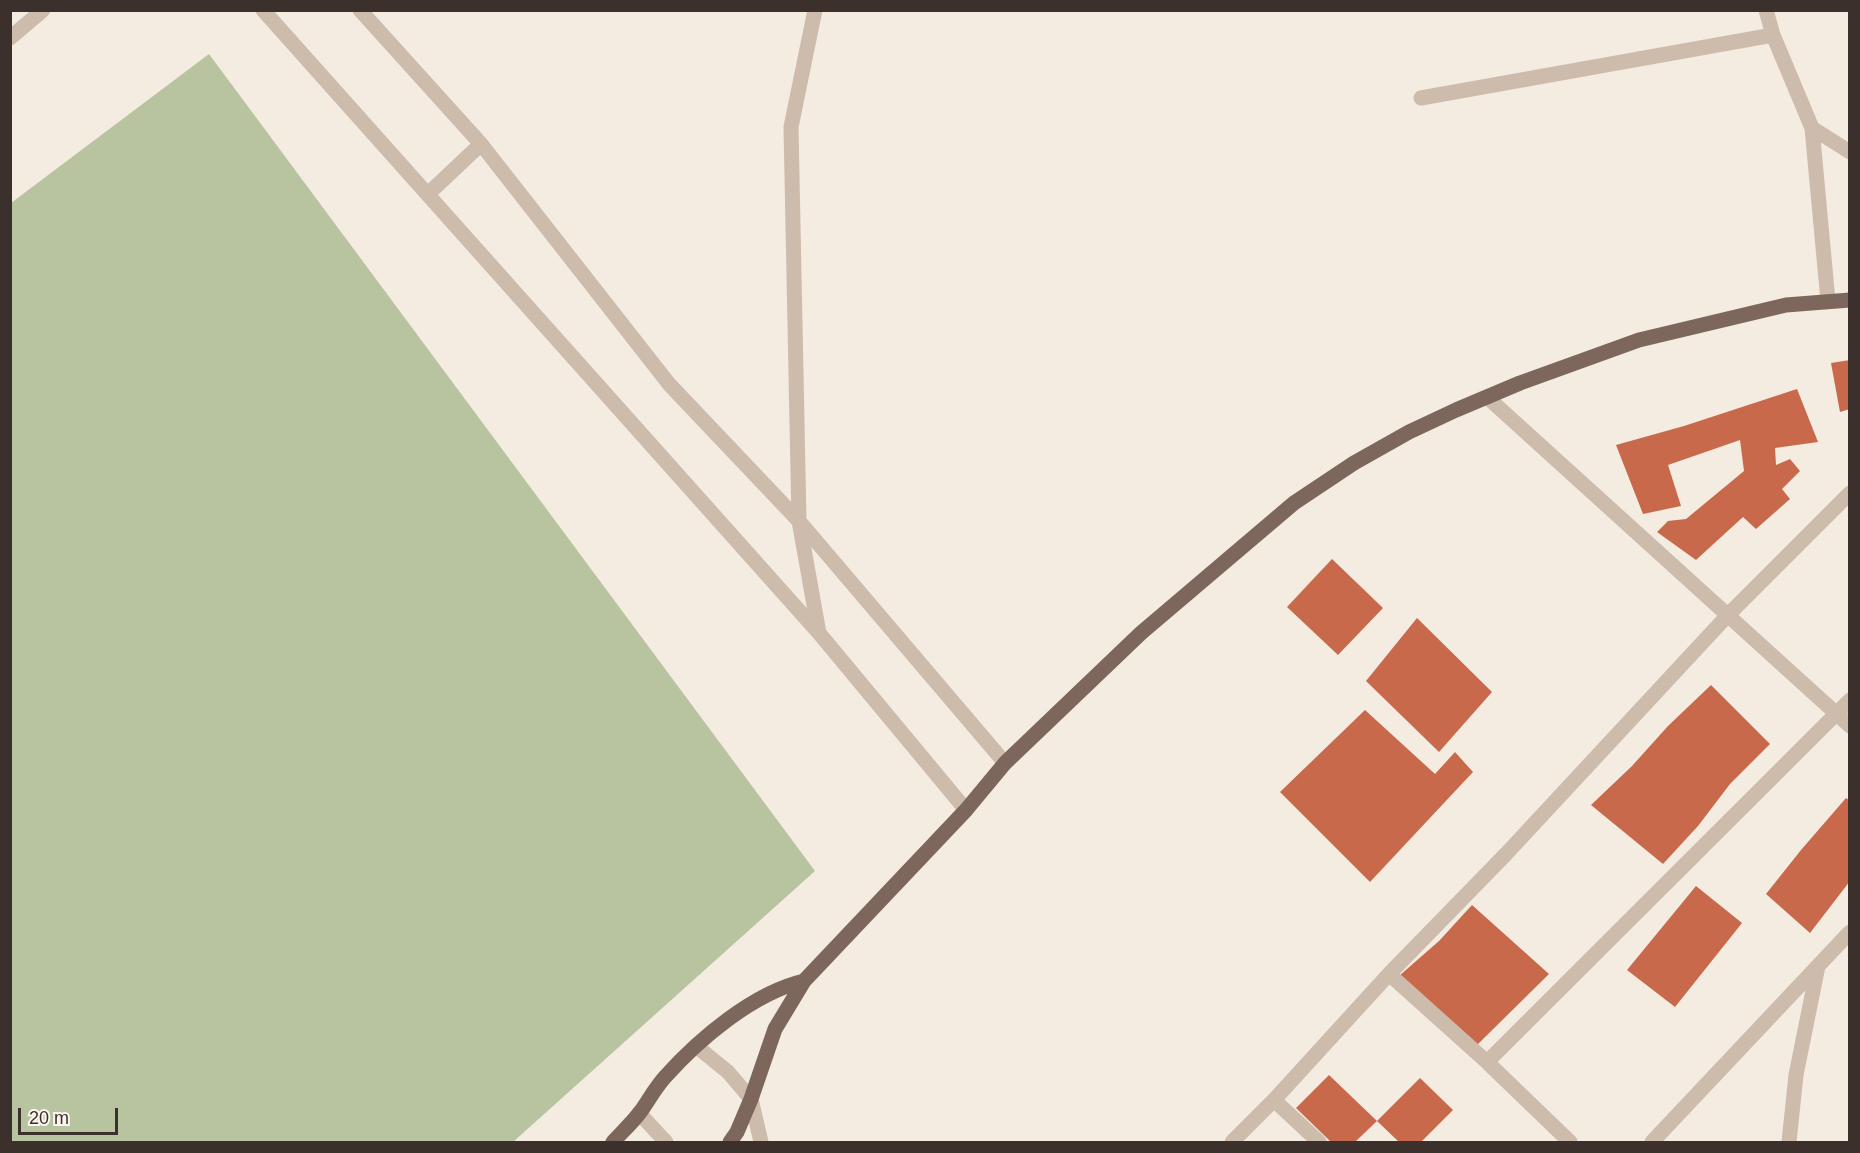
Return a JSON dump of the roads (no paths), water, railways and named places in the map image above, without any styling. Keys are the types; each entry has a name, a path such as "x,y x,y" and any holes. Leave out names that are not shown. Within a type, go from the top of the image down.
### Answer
{"main road":[{"path":"730,1143 751,1099 775,1029 804,981 966,810 1005,762 1141,633 1294,503 1354,463 1409,432 1487,397 1640,340 1786,305 1850,300"},
{"path":"613,1143 639,1113 661,1081 696,1046 742,1010 790,984 804,981"}],"street":[{"path":"10,38 43,10"},
{"path":"263,10 819,633 966,810"},
{"path":"360,10 482,144 669,384 799,522 1005,762"},
{"path":"815,10 791,127 799,522 819,633"},
{"path":"1766,10 1773,35 1812,128 1828,301"},
{"path":"1421,98 1773,35"},
{"path":"1812,128 1850,152"},
{"path":"428,194 482,144"},
{"path":"1487,397 1850,726"},
{"path":"1232,1143 1728,615 1850,493"},
{"path":"1487,1062 1850,700"},
{"path":"1652,1143 1850,932"},
{"path":"1789,1143 1796,1075 1818,966"},
{"path":"1389,974 1487,1062 1570,1143"},
{"path":"696,1046 728,1072 751,1099 761,1143"},
{"path":"1274,1100 1319,1143"},
{"path":"639,1113 666,1143"}]}
